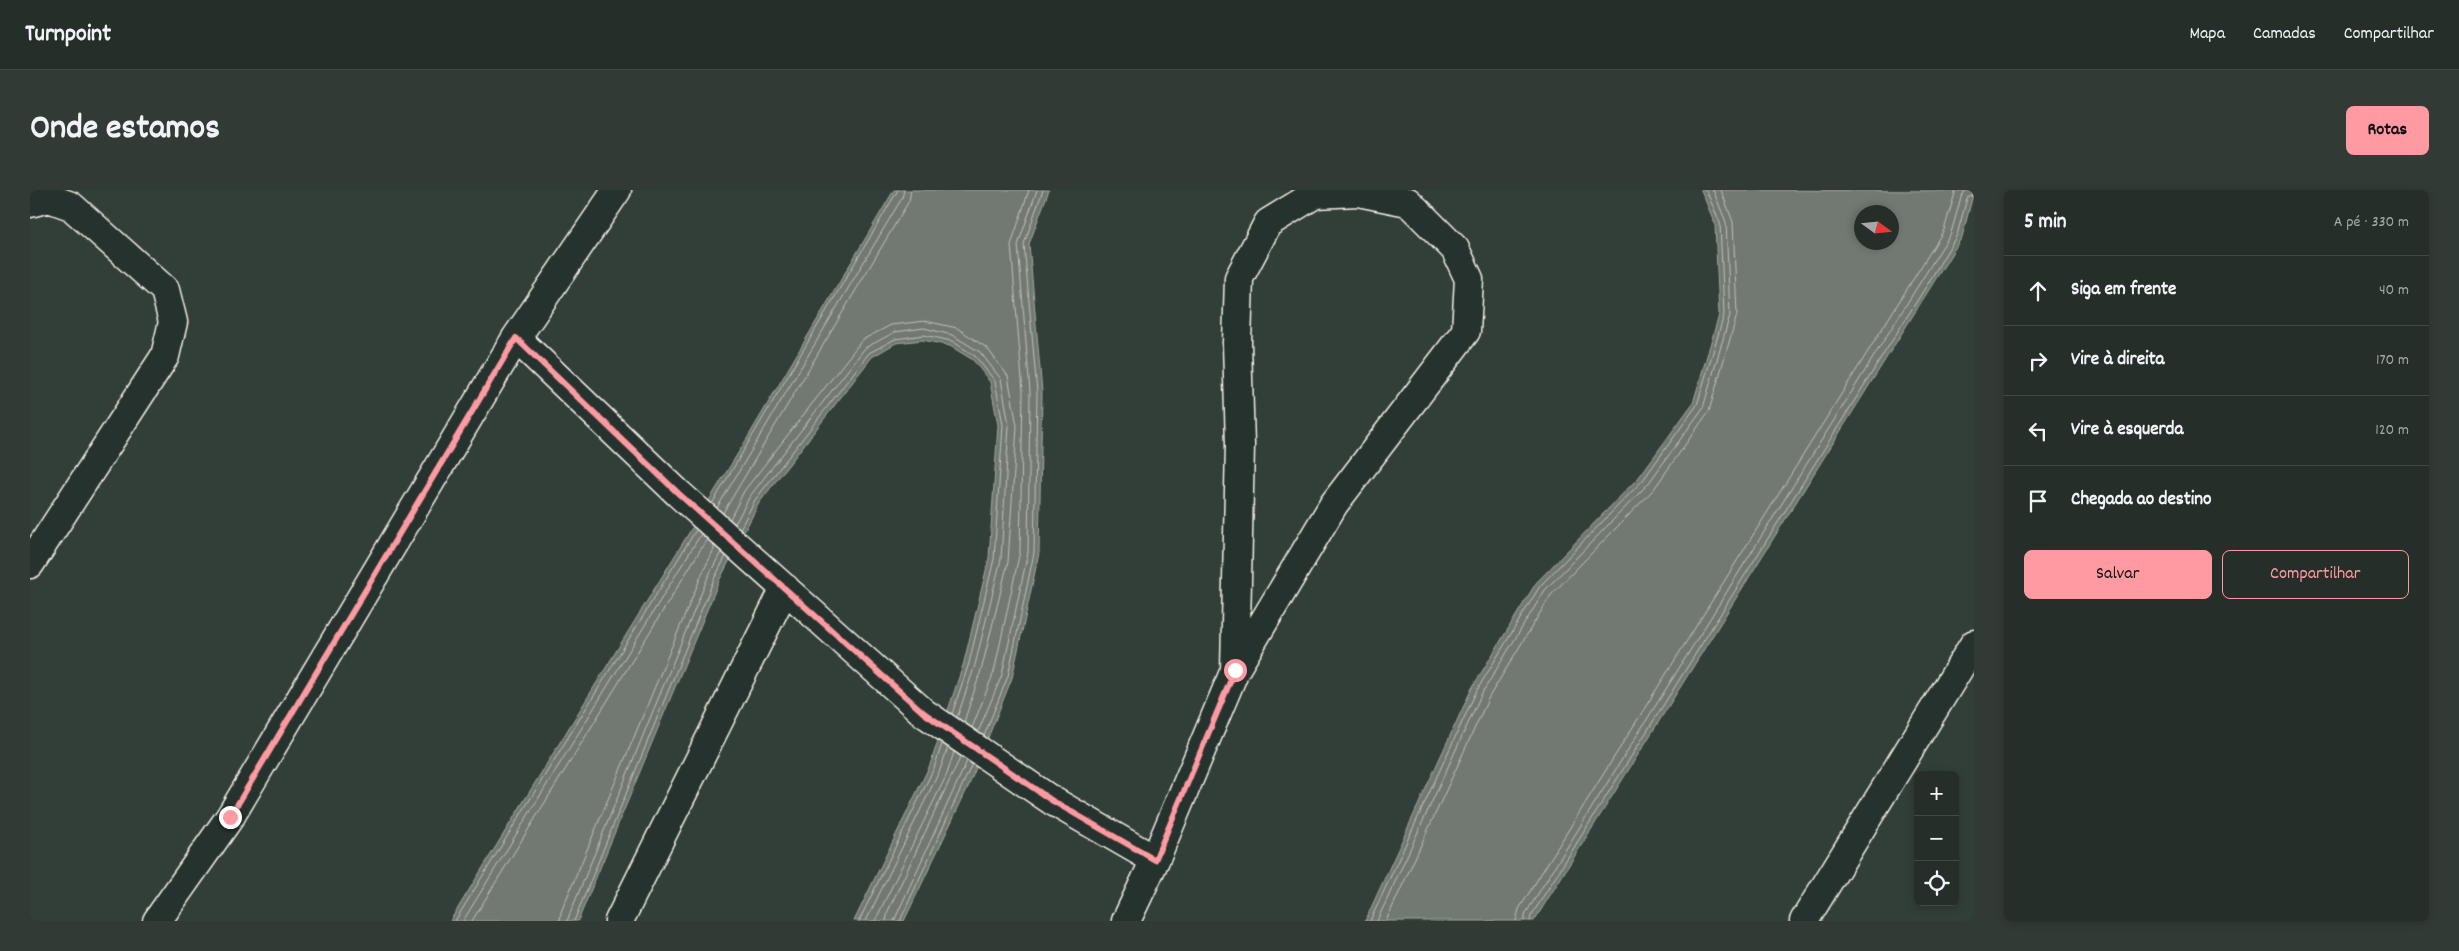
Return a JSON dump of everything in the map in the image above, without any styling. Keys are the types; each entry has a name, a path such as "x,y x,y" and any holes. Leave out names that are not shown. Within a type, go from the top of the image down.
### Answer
{"street":[{"path":"157,921 230,817 516,338 617,190"},
{"path":"1126,921 1155,860 1235,670 1334,504 1466,331 1469,279 1455,249 1408,202 1358,192 1315,194 1268,223 1239,278 1236,343 1240,445 1235,670"},
{"path":"30,203 49,198 71,206 165,290 173,322 165,356 30,564"},
{"path":"516,338 679,494 924,713 1051,800 1155,860"},
{"path":"618,921 785,588"},
{"path":"1804,921 1974,644"}],"water":[{"path":"894,190 1049,190 1029,244 1042,392 1039,553 1012,678 969,785 904,921 854,921 930,765 964,662 989,558 998,425 990,382 973,360 950,346 923,340 896,343 872,357 759,503 719,581 578,921 450,921 748,437"},
{"path":"1701,190 1974,191 1962,237 1534,921 1365,921 1472,688 1536,583 1639,477 1693,403 1719,315 1715,224"}],"route":[{"path":"230,817 516,338 679,494 924,713 1051,800 1155,860 1235,670"}]}
